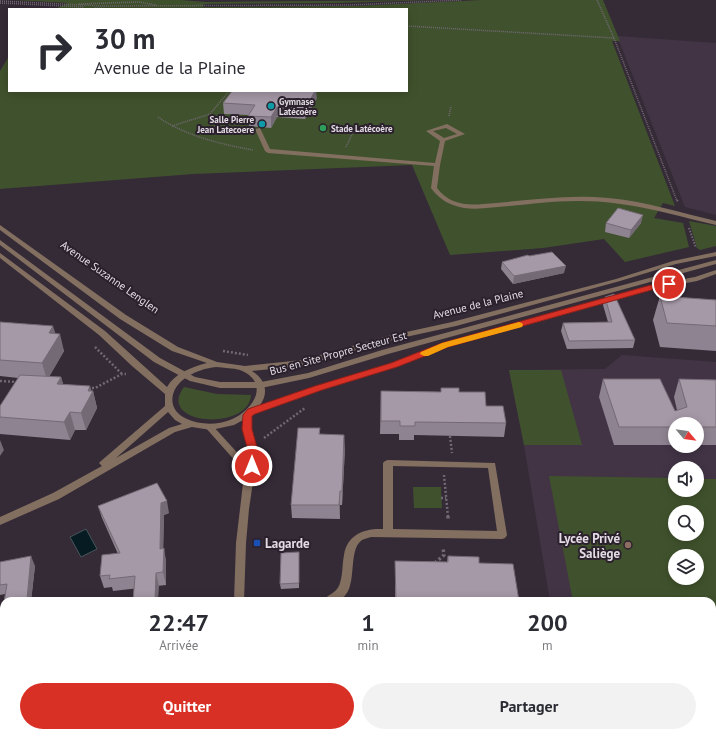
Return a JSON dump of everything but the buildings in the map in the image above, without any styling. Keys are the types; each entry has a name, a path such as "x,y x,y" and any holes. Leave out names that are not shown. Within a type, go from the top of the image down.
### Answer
{"street":[{"path":"447,126 462,134 449,138 443,140 429,131 447,126"},
{"path":"258,129 268,151 437,165"},
{"path":"443,140 437,165 434,188 439,197 457,205 476,207 538,202 602,200 626,203 716,223"},
{"path":"0,227 123,317 174,349 216,364"},
{"name":"Bus en Site Propre Secteur Est","path":"0,242 157,360 184,375 220,385 261,385 309,375 385,352 716,262"},
{"name":"Avenue de la Plaine","path":"244,369 302,363 391,338 453,324 618,280 675,262 716,254"},
{"path":"0,255 102,333 134,364 169,393"},
{"path":"239,597 241,543 249,475 255,458 247,429 250,413 260,401 262,390 261,385 258,378 244,369 233,365 216,364 205,366 184,375 174,384 169,393 168,400 169,407 180,419 191,424 209,427 230,424 250,413 319,388 401,362 445,345 654,287 697,279 716,272"},
{"path":"91,475 169,407"},
{"path":"0,521 56,496 172,430 191,424"},
{"path":"209,427 240,461 249,475"},
{"path":"339,597 346,587 350,549 354,541 362,536 370,533 388,534 502,535 492,465 388,463 388,534"}],"path":[{"path":"72,4 85,6 350,5 462,0"},
{"path":"596,0 614,38 675,196 686,216 696,249 691,250"},
{"path":"0,2 72,4 139,2 160,6"},
{"path":"0,2 96,8"},
{"path":"81,7 85,6"},
{"path":"408,26 614,38"},
{"path":"172,126 210,114 228,92"},
{"path":"158,117 181,130 220,142 268,151"},
{"path":"344,157 345,148 356,126"},
{"path":"222,351 236,352"},
{"path":"87,388 95,388 122,374"},
{"path":"0,381 24,383"},
{"path":"260,441 310,404"},
{"path":"431,568 444,555 443,540 449,528 444,470 452,458 450,436"},
{"path":"441,498 446,498"}],"shaded area":[{"path":"617,36 716,43 716,215 685,207"},
{"name":"Lycée Privé Saliège","path":"622,355 716,362 716,597 549,597 524,445 509,370 605,369"}],"green space":[{"name":"Stade Latécoère","path":"14,0 181,0 206,2 440,0 337,3 204,4 203,7 356,6 482,0 603,0 620,41 612,41 675,206 663,203 654,218 683,223 689,247 625,262 604,239 543,248 450,255 412,165 193,174 0,189 0,71 8,58 8,92 408,92 408,8 57,8 68,3"},
{"path":"689,221 716,226 716,246 700,250 697,248"},
{"path":"509,370 561,370 582,445 524,445"},
{"path":"184,387 217,394 251,395 246,407 236,415 221,419 206,419 192,416 182,409 178,400"},
{"path":"549,476 668,478 668,497 704,497 704,479 716,479 716,597 572,597"},
{"path":"413,487 441,487 442,508 414,508"}],"water":[{"path":"86,529 97,549 81,557 70,537"}],"slow traffic":[{"path":"424,354 445,345 519,325"}],"place":[{"name":"Gymnase Latécoère","path":"271,106"},
{"name":"Salle Pierre Jean Latecoere","path":"262,124"},
{"name":"Stade Latécoère","path":"323,128"},
{"name":"Lagarde","path":"257,543"},
{"name":"Lycée Privé Saliège","path":"628,545"}],"route":[{"path":"252,466 255,458 247,429 248,415 252,412 319,388 394,365 445,345 669,284"}]}
